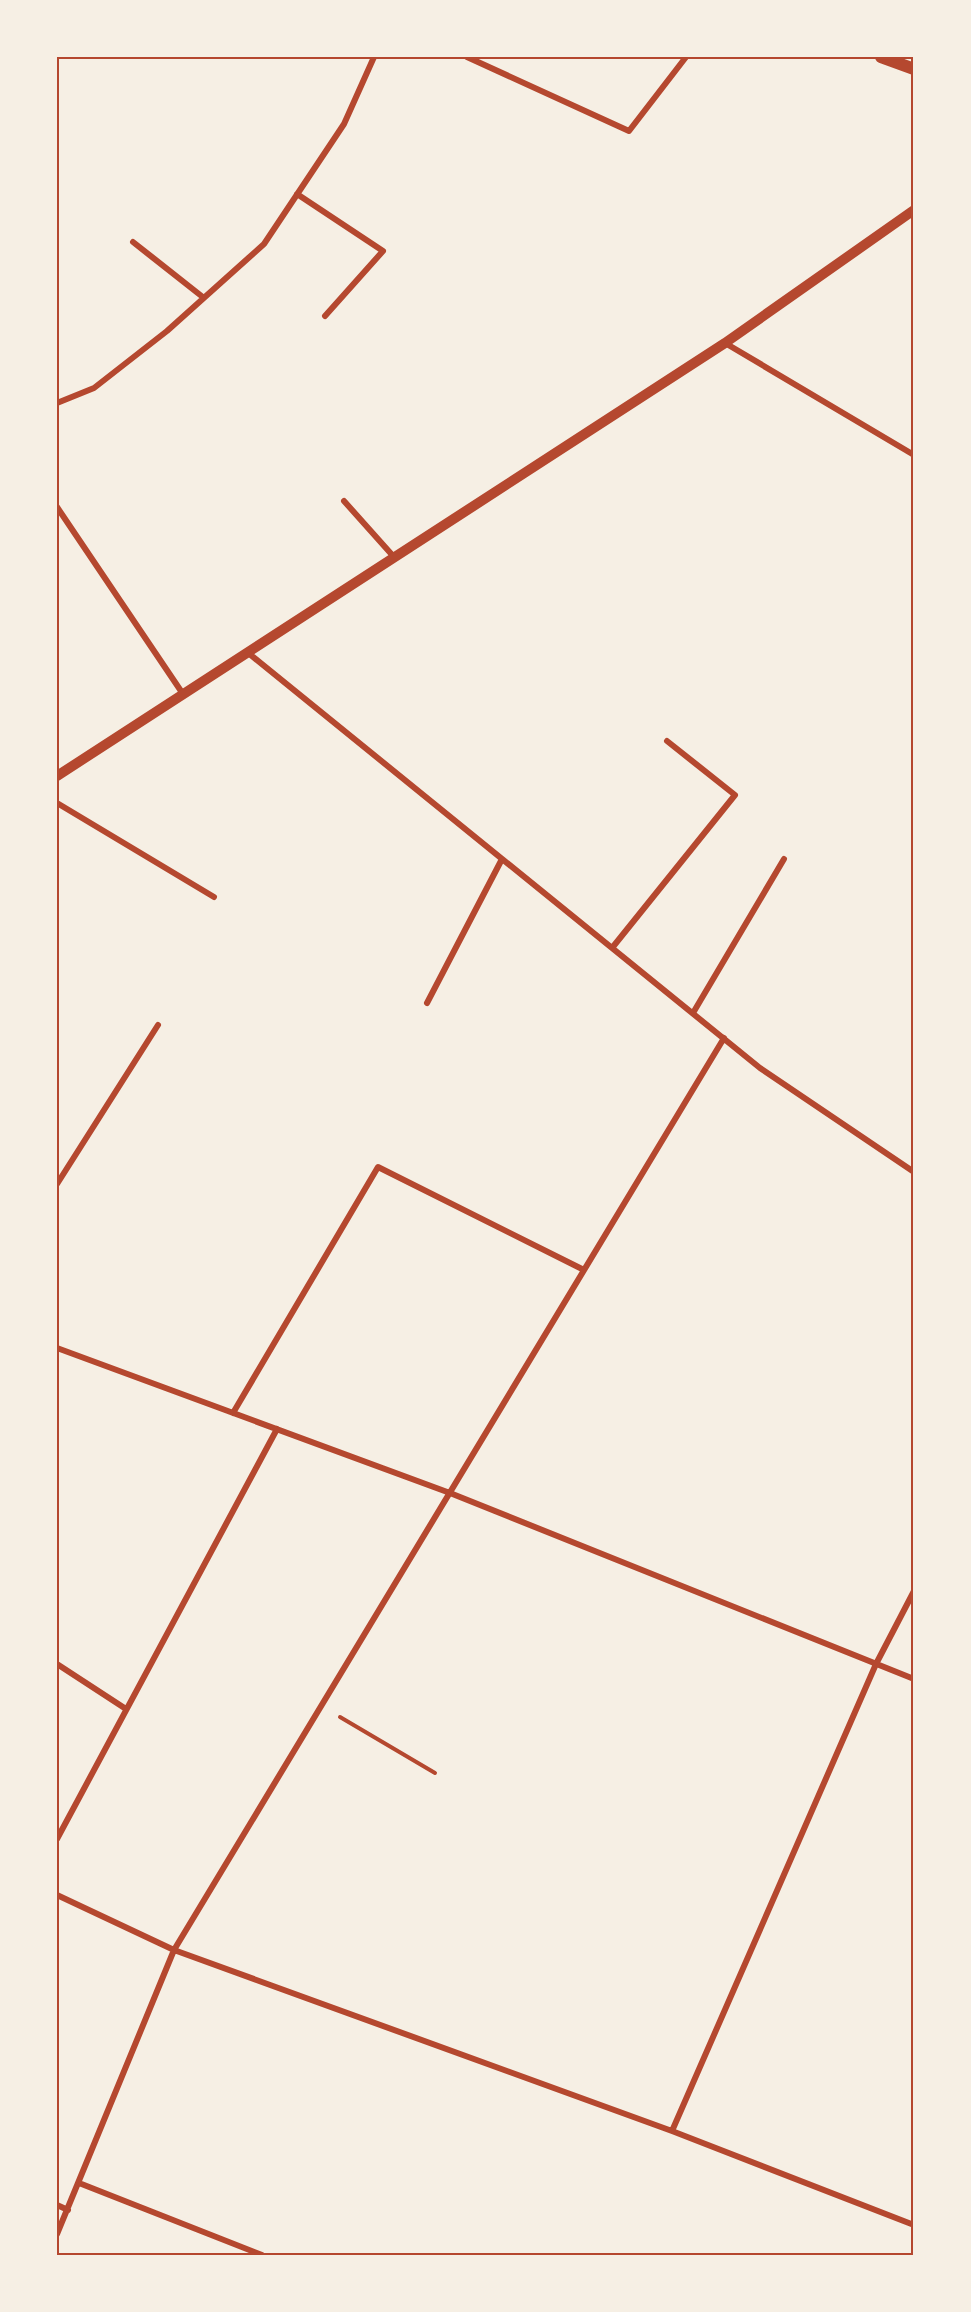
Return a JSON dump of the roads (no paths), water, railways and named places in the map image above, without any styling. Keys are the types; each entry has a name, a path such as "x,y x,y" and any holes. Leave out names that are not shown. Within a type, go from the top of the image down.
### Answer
{"main road":[{"path":"881,57 914,69"}],"street":[{"path":"57,403 94,388 167,331 264,244 344,124 374,57"},
{"path":"466,57 629,131 686,57"},
{"path":"297,194 383,251 325,316"},
{"path":"57,776 725,343 914,210"},
{"path":"133,242 204,298"},
{"path":"725,343 914,455"},
{"path":"345,501 394,557"},
{"path":"57,507 183,694"},
{"path":"247,652 760,1068 914,1172"},
{"path":"612,948 735,795 667,741"},
{"path":"57,803 214,897"},
{"path":"693,1013 784,858"},
{"path":"427,1003 502,859"},
{"path":"57,1184 158,1025"},
{"path":"57,2234 174,1950 724,1038"},
{"path":"233,1413 378,1167 584,1270"},
{"path":"57,1348 450,1493 914,1679"},
{"path":"57,1839 277,1429"},
{"path":"672,2131 876,1664 914,1591"},
{"path":"57,1664 126,1709"},
{"path":"57,1895 174,1950 672,2131 914,2225"},
{"path":"79,2182 262,2255"},
{"path":"57,2205 68,2210"}]}
